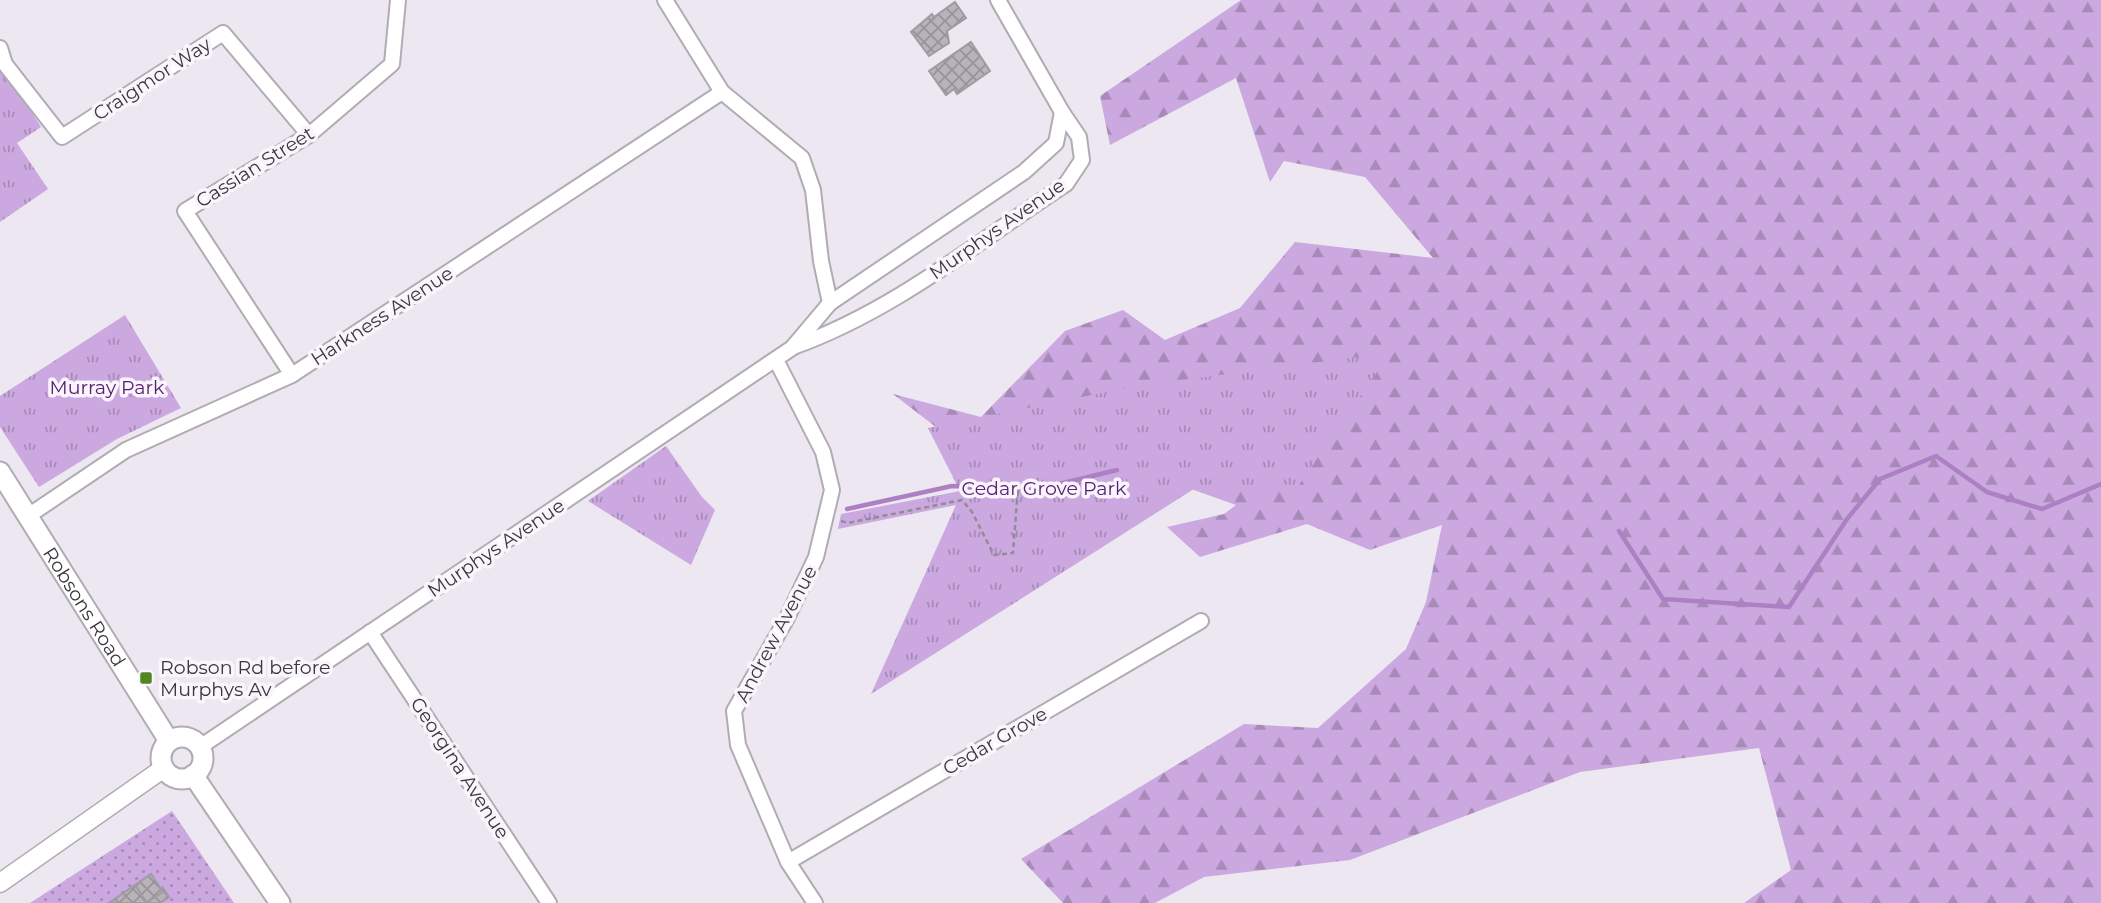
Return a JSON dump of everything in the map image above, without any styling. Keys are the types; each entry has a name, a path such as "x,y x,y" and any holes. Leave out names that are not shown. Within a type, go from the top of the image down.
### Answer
{"main road":[{"name":"Robsons Road","path":"0,472 170,741"},
{"path":"182,737 200,747 203,760 193,775 177,778 164,768 162,752 170,741 182,737"},
{"path":"193,775 280,903"}],"street":[{"name":"Cassian Street","path":"292,375 186,211 309,135 392,64 398,0"},
{"path":"665,0 722,92 802,158 813,190 821,261 830,303"},
{"path":"998,0 1062,112"},
{"name":"Craigmor Way","path":"0,48 5,64 62,137 223,33 309,135"},
{"name":"Harkness Avenue","path":"28,516 126,450 292,375 722,92"},
{"name":"Murphys Avenue","path":"793,348 830,303 1024,172 1056,143 1062,112"},
{"name":"Murphys Avenue","path":"200,747 793,348 825,336 894,301 1066,184 1082,160 1079,137 1062,112"},
{"name":"Andrew Avenue","path":"776,360 823,452 832,490 816,557 788,618 734,711 738,745 788,862 815,903"},
{"name":"Cedar Grove","path":"788,862 1201,621"},
{"name":"Georgina Avenue","path":"370,632 549,903"},
{"path":"0,883 164,768"}],"path":[{"path":"825,515 848,523 962,500 972,512 994,555 1013,553 1018,488"}],"green space":[{"path":"1241,0 2101,0 2101,903 1744,903 1791,870 1759,748 1580,772 1350,860 1204,877 1155,903 1063,903 1021,859 1244,724 1318,728 1406,649 1426,602 1442,525 1370,550 1307,524 1200,557 1167,527 1224,514 1236,505 1149,474 993,471 893,394 981,417 1065,331 1123,310 1165,340 1240,308 1295,242 1433,258 1365,177 1284,161 1270,182 1236,78 1110,145 1100,96"},
{"path":"0,62 41,127 17,143 48,189 0,222"},
{"name":"Murray Park","path":"125,315 181,408 117,439 39,487 0,427 0,396"},
{"name":"Cedar Grove Park","path":"1390,353 1296,489 1197,487 871,694 956,505 838,529 841,514 960,491 928,428 1136,386"},
{"path":"666,446 702,497 715,510 691,565 588,501"},
{"path":"172,811 234,903 30,903"}],"building":[{"path":"955,2 966,18 947,31 949,43 929,56 911,32 932,14 934,17"},
{"path":"971,42 990,71 957,94 954,89 946,95 929,71"},
{"path":"151,874 163,892 147,903 135,885"},
{"path":"135,885 147,903 109,903"},
{"path":"163,888 169,897 160,903 146,903 163,892"}],"waterway":[{"path":"1619,531 1663,599 1789,607 1847,519 1880,479 1936,456 1987,492 2042,509 2101,484"},
{"path":"847,509 952,486 1034,490 1117,470"}],"place":[{"name":"Robson Rd before Murphys Av","path":"146,678"}]}
